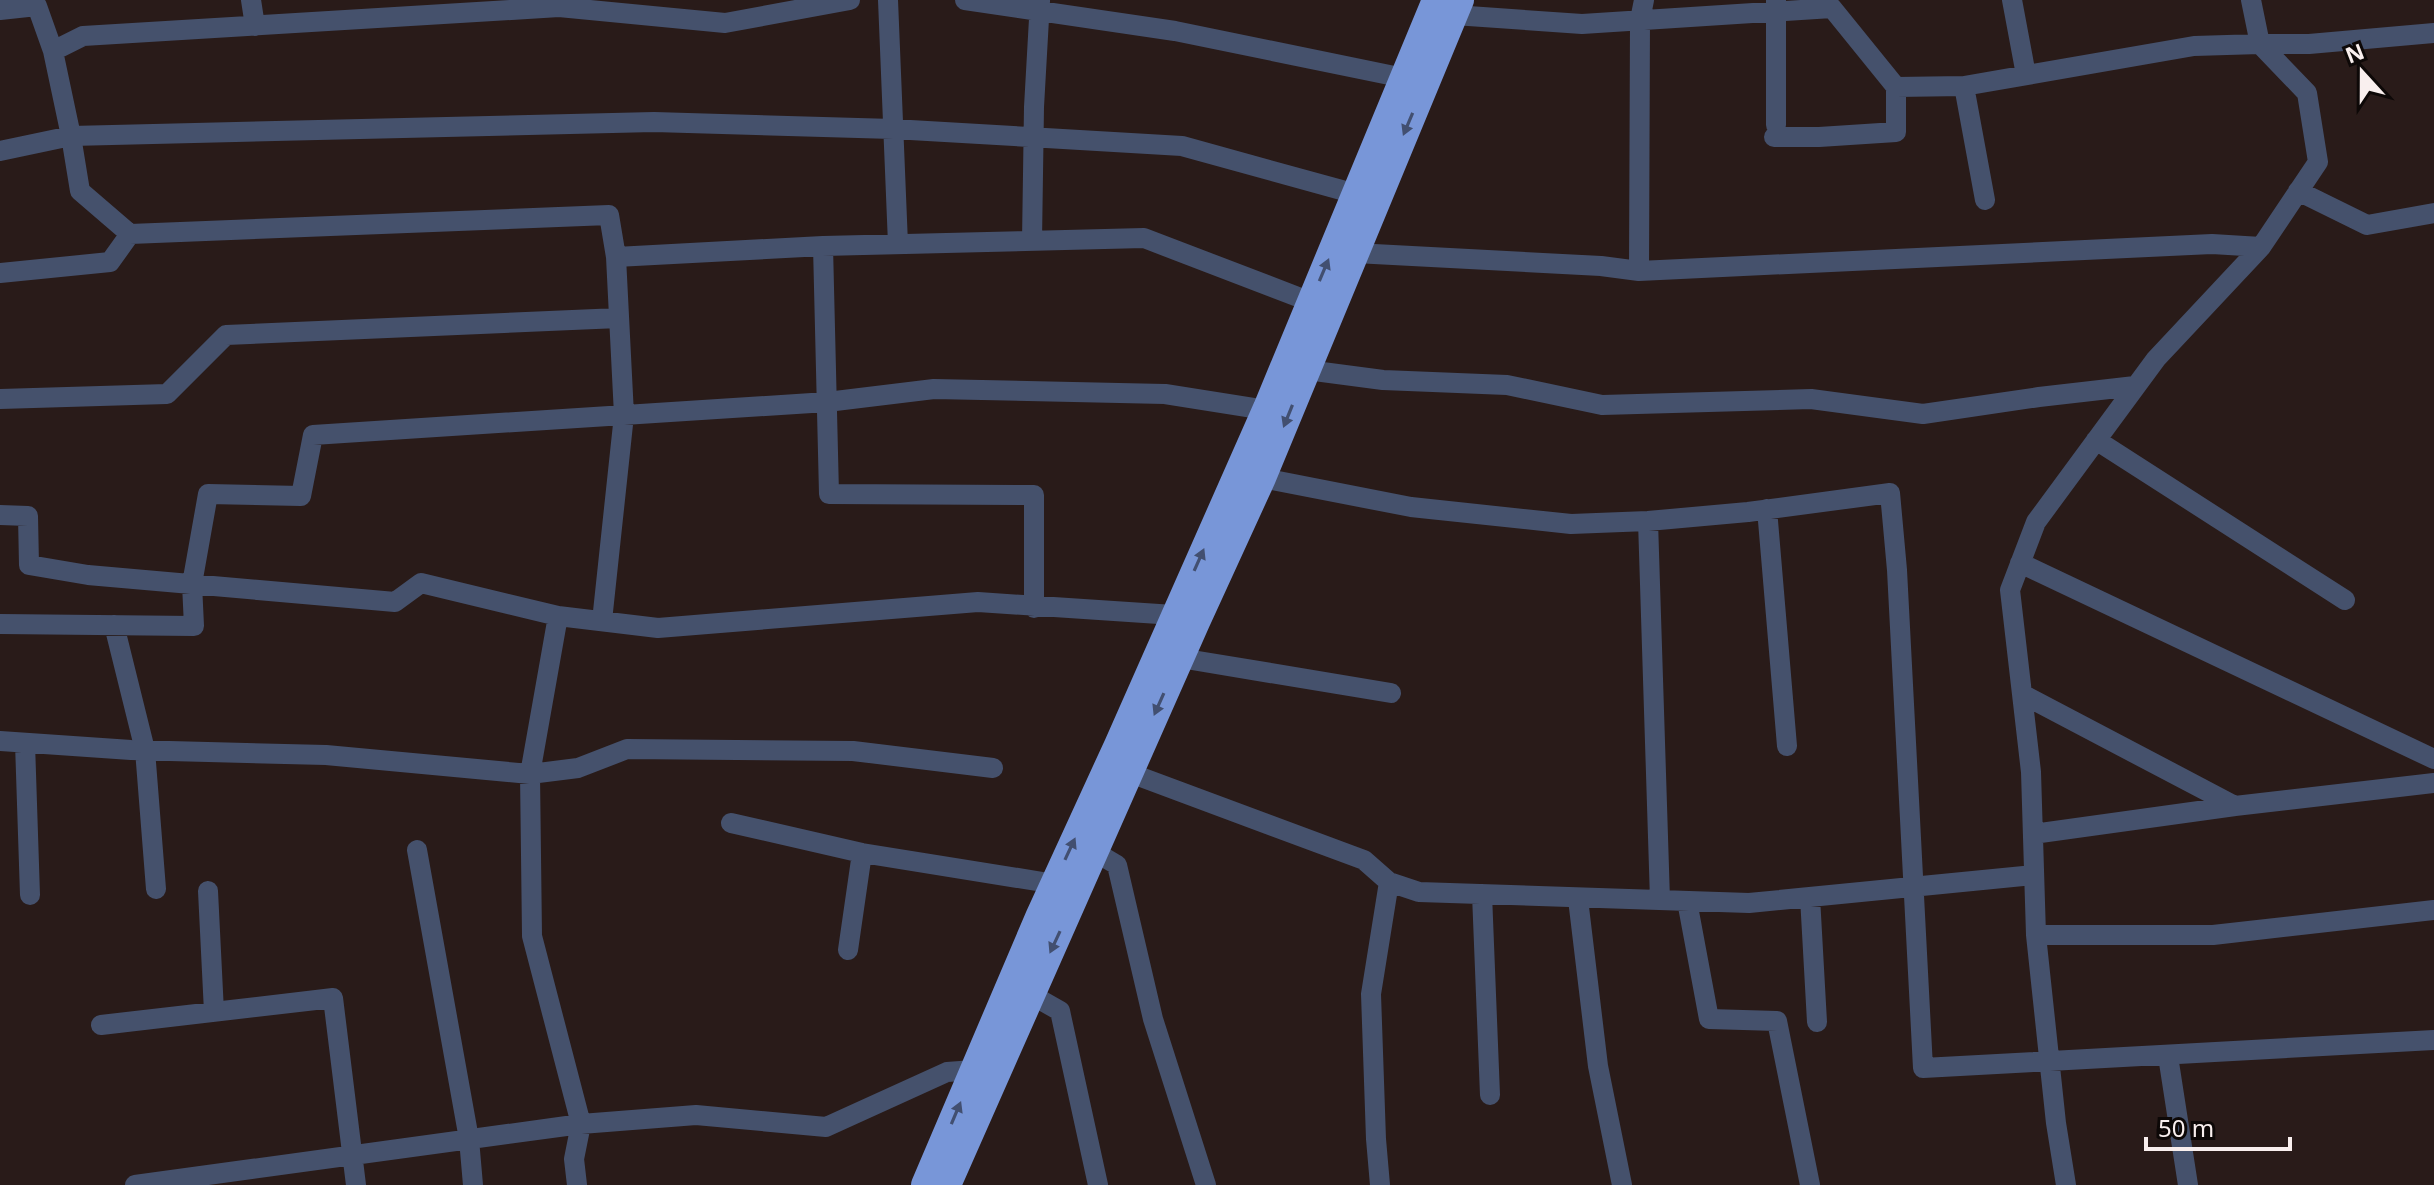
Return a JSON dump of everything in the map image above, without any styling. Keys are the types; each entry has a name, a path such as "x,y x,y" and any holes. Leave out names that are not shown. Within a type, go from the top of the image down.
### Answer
{"highway":[{"path":"941,1183 974,1070 1095,852 1120,768 1174,615 1266,410 1321,306 1355,253 1414,82 1446,6"},
{"path":"941,1183 1020,990 1055,884 1180,658 1262,478 1307,370 1321,306 1356,194 1414,82"}],"street":[{"path":"251,0 255,26"},
{"path":"53,51 83,36 255,26 461,7 559,7 725,23 850,0"},
{"path":"888,0 898,244"},
{"path":"965,0 1040,6 1414,82"},
{"path":"2012,0 2026,75"},
{"path":"2066,1185 2036,935 2031,772 2010,590 2036,522 2156,359 2261,247 2318,162 2307,93 2260,44 2251,0"},
{"path":"1446,6 1582,24 1642,10 1776,5 1832,8 1896,87 1896,132 1819,137 1775,131 1776,5"},
{"path":"0,10 37,6 53,51 80,191 130,234 609,215 616,257 624,415 602,621"},
{"path":"1032,241 1040,6"},
{"path":"1639,271 1642,10"},
{"path":"1896,87 1964,86 2194,46 2309,44 2434,33"},
{"path":"1964,86 1985,200"},
{"path":"0,151 71,136 654,122 893,129 1182,146 1356,194"},
{"path":"2298,191 2367,225 2432,215"},
{"path":"0,273 110,262 130,234"},
{"path":"616,257 823,246 1144,238 1321,306"},
{"path":"1355,253 1601,266 1639,271 2212,244 2261,247"},
{"path":"823,246 829,494 1034,495 1034,608"},
{"path":"0,399 167,394 226,335 619,318"},
{"path":"1307,370 1383,380 1507,385 1602,405 1811,399 1923,414 2135,386"},
{"path":"0,624 194,626 192,584 208,494 301,496 313,435 827,402 950,389 1165,394 1266,410"},
{"path":"2096,440 2345,600"},
{"path":"1262,478 1411,507 1571,524 1648,521 1890,493 1897,570 1923,1068 2434,1040"},
{"path":"1767,509 1787,746"},
{"path":"0,515 28,516 29,565 88,575 395,602 421,583 558,616 658,628 978,602 1174,615"},
{"path":"1648,521 1660,900"},
{"path":"2020,563 2432,755"},
{"path":"558,616 530,774 532,936 581,1124 574,1159 577,1185"},
{"path":"114,625 145,750 156,889"},
{"path":"1180,658 1391,693"},
{"path":"2022,694 2235,806"},
{"path":"0,741 145,750 326,755 530,774 578,768 627,749 853,751 993,768"},
{"path":"25,743 30,895"},
{"path":"1120,768 1364,860 1389,882 1419,892 1749,903 2034,875"},
{"path":"2033,834 2434,783"},
{"path":"731,823 862,853 1055,884"},
{"path":"417,850 469,1139 473,1185"},
{"path":"1095,852 1117,865 1153,1019 1206,1185"},
{"path":"848,950 862,853"},
{"path":"1380,1185 1371,994 1389,882"},
{"path":"208,891 214,1012"},
{"path":"1482,894 1490,1095"},
{"path":"1810,897 1817,1022"},
{"path":"1578,899 1598,1066 1622,1185"},
{"path":"1687,901 1709,1019 1777,1021 1810,1185"},
{"path":"2036,935 2213,935 2434,910"},
{"path":"1020,990 1060,1011 1098,1185"},
{"path":"101,1025 333,998 356,1185"},
{"path":"2168,1056 2188,1185"},
{"path":"135,1185 581,1124 696,1115 826,1127 947,1072 974,1070"}]}
